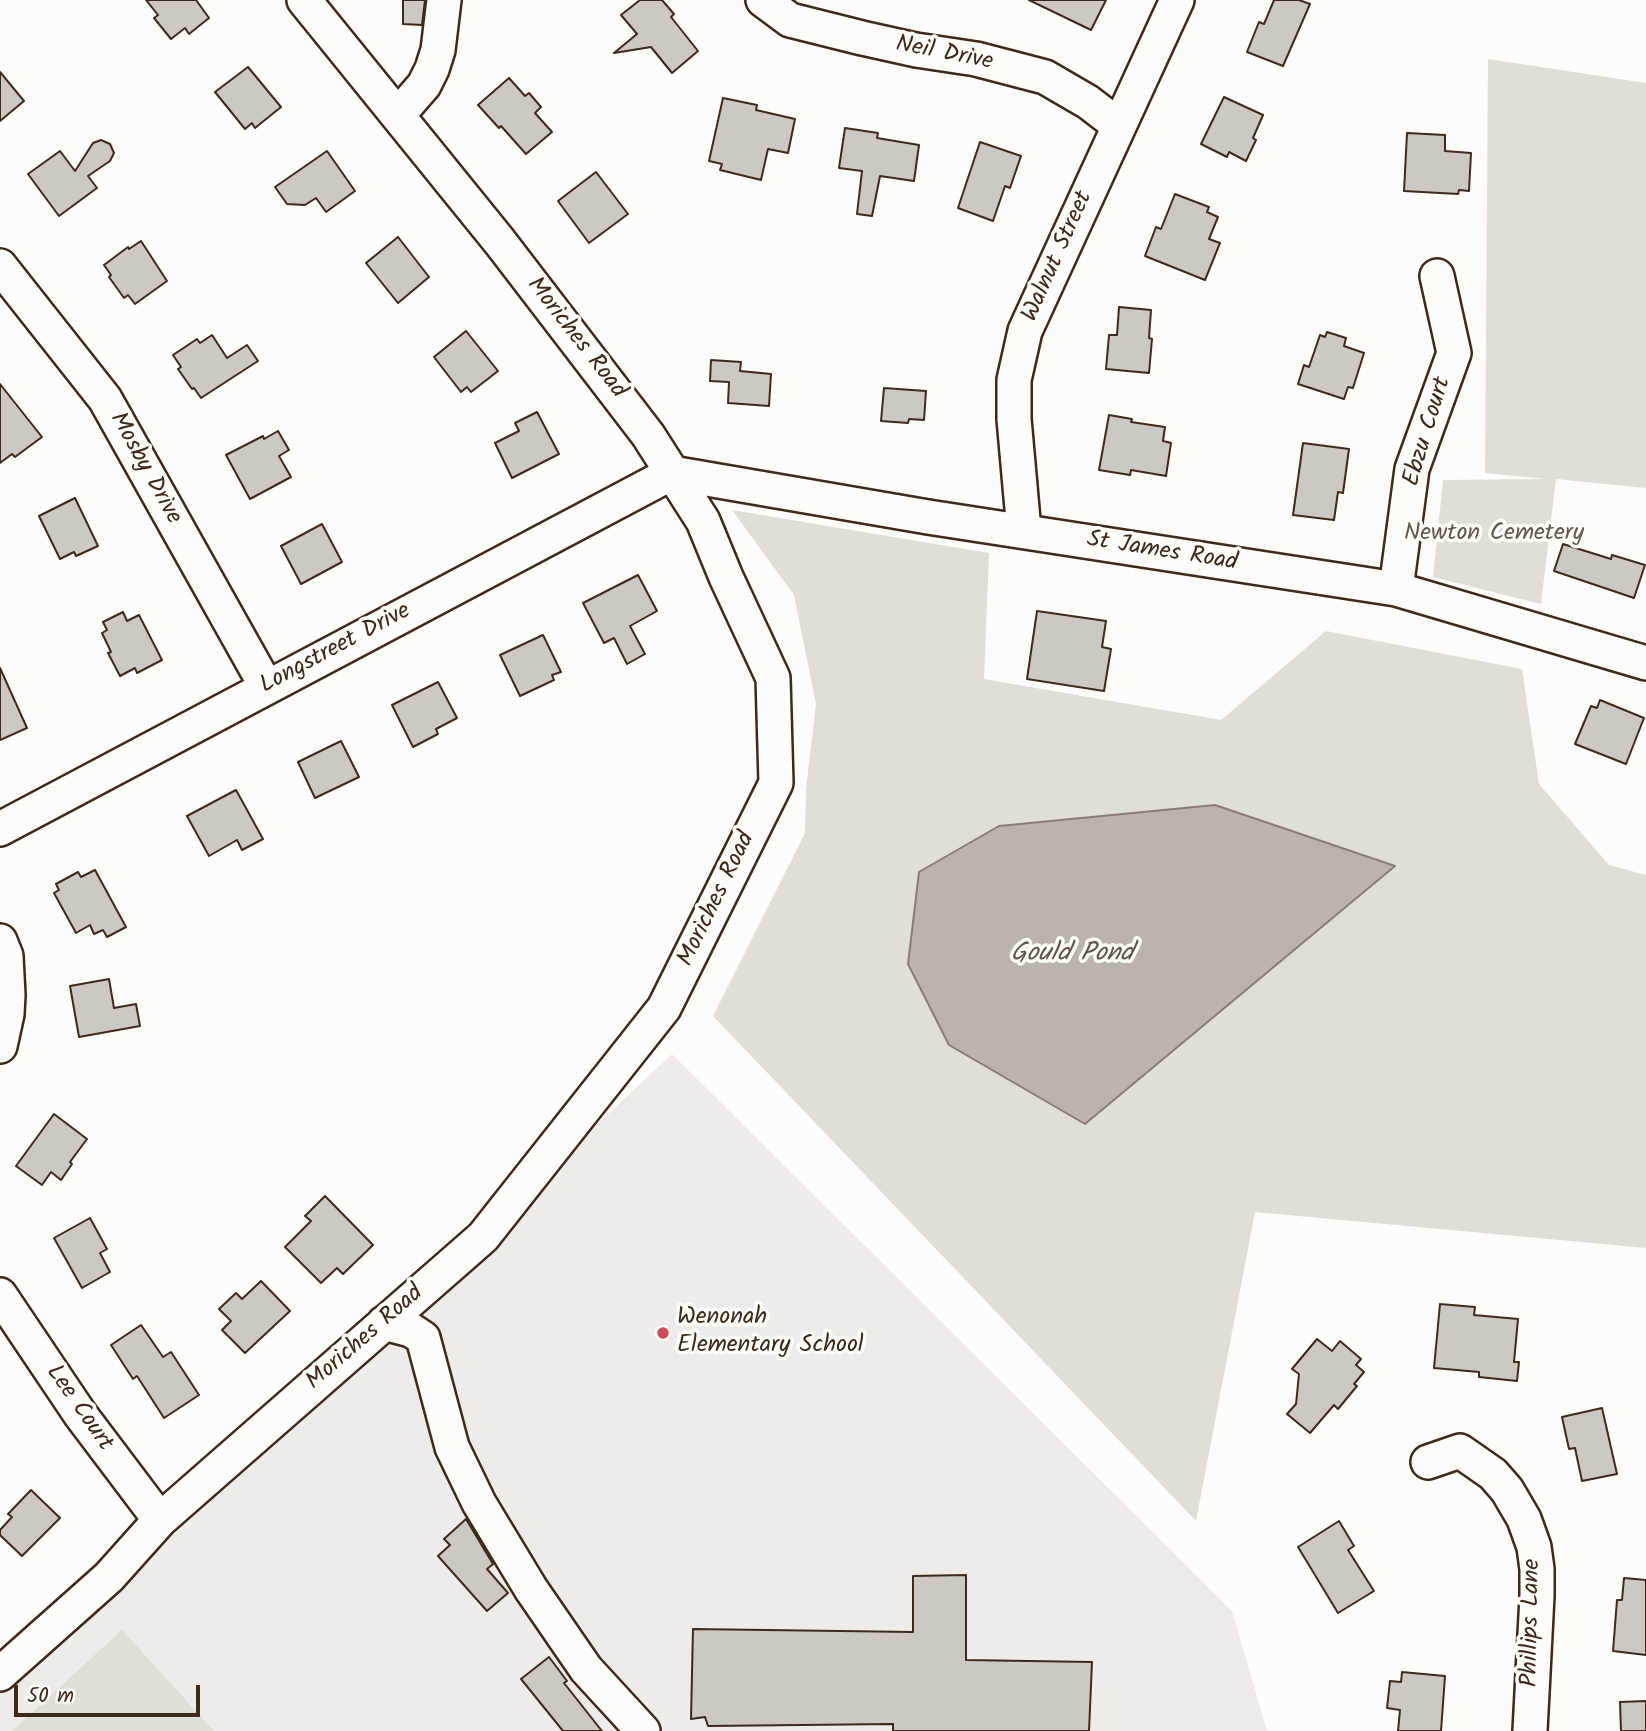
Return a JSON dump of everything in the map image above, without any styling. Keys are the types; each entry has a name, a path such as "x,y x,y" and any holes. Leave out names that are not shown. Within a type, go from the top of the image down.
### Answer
{"street":[{"name":"Moriches Road","path":"0,1674 109,1577 160,1520 483,1237 664,1008 776,783 773,678 703,521 632,413 500,242 304,0"},
{"path":"398,115 424,85 432,69 438,50 444,0"},
{"name":"Neil Drive","path":"763,0 790,20 862,38 976,59 1045,77 1088,102 1118,125"},
{"name":"Walnut Street","path":"1024,531 1014,419 1014,380 1025,331 1177,0"},
{"name":"Mosby Drive","path":"0,266 105,399 266,687"},
{"name":"Ebzu Court","path":"1396,589 1412,468 1454,353 1437,276"},
{"name":"St James Road","path":"672,473 928,517 1396,589 1646,663"},
{"name":"Longstreet Drive","path":"0,829 672,473"},
{"path":"0,941 6,956 8,995 0,1046"},
{"name":"Lee Court","path":"0,1295 80,1414 160,1520"},
{"path":"384,1323 411,1331 423,1338 452,1447 479,1503 531,1589 586,1669 643,1731"},
{"name":"Phillips Lane","path":"1428,1462 1460,1451 1493,1474 1507,1490 1524,1519 1534,1547 1537,1569 1530,1731"}],"shaded area":[{"name":"Wenonah Elementary School","path":"672,1054 1232,1611 1267,1731 0,1731 0,1684"}],"green space":[{"name":"Newton Cemetery","path":"1488,59 1646,83 1646,488 1556,479 1541,604 1433,577 1443,480 1546,479 1485,473"},
{"path":"732,510 989,553 984,679 1221,720 1326,631 1522,669 1539,784 1609,865 1646,875 1646,1248 1255,1212 1196,1521 713,1016 805,833 806,789 816,704 794,595"},
{"path":"122,1630 214,1731 12,1731"}],"water":[{"name":"Gould Pond","path":"1215,805 1395,866 1085,1124 949,1045 908,964 919,872 999,826"}],"building":[{"path":"146,0 196,0 209,18 189,34 185,28 171,39 154,18 158,15"},
{"path":"403,0 425,0 422,25 403,24"},
{"path":"640,0 662,0 674,14 671,17 698,51 672,73 651,47 614,53 637,34 621,15"},
{"path":"1029,0 1106,0 1091,30"},
{"path":"1274,0 1299,0 1310,4 1283,66 1247,52 1259,22 1264,24"},
{"path":"248,67 281,107 255,128 252,123 245,129 215,92"},
{"path":"0,72 24,101 0,121"},
{"path":"509,78 525,96 529,93 541,107 535,113 552,132 526,154 478,105"},
{"path":"1224,97 1263,115 1253,138 1256,140 1246,161 1229,152 1227,157 1201,144"},
{"path":"723,98 757,105 756,110 795,119 788,153 768,149 761,180 720,170 722,164 709,161"},
{"path":"845,128 878,133 877,138 919,145 914,181 880,176 872,216 857,214 862,171 839,168"},
{"path":"1407,133 1445,135 1445,151 1471,153 1469,191 1459,190 1458,194 1404,191"},
{"path":"101,140 110,144 114,153 110,161 88,176 97,188 59,216 28,174 60,151 75,171 93,143"},
{"path":"980,142 1021,156 1010,188 1005,186 993,221 958,208"},
{"path":"327,151 355,191 326,212 316,198 305,205 287,204 275,187"},
{"path":"596,172 628,214 589,243 558,201"},
{"path":"1175,194 1209,207 1207,212 1218,217 1209,239 1220,243 1205,280 1145,256 1156,227 1161,229"},
{"path":"398,237 429,277 398,303 366,263"},
{"path":"141,241 167,281 135,304 128,295 124,298 104,265"},
{"path":"1119,307 1151,310 1149,373 1106,369 1109,335 1117,335"},
{"path":"466,331 498,371 471,392 467,387 461,392 434,357"},
{"path":"1327,332 1346,338 1344,346 1364,353 1353,388 1348,387 1344,399 1298,384 1304,365 1309,367 1320,335 1325,337"},
{"path":"212,335 227,358 247,345 258,361 201,398 178,369 181,367 173,355 197,339 200,343"},
{"path":"711,360 741,362 740,371 771,374 769,406 728,403 729,382 710,381"},
{"path":"0,384 42,437 15,457 12,454 0,463"},
{"path":"884,388 926,391 924,420 909,419 908,423 881,421"},
{"path":"537,412 559,454 512,478 495,443 519,431 515,423"},
{"path":"1109,415 1132,419 1131,422 1165,427 1163,441 1171,443 1166,476 1131,470 1130,475 1099,470"},
{"path":"278,431 289,450 279,456 291,477 250,499 226,455"},
{"path":"1303,443 1349,449 1343,493 1338,492 1334,520 1293,515"},
{"path":"75,498 98,546 76,556 74,552 60,559 39,516"},
{"path":"322,524 342,562 301,584 281,546"},
{"path":"1563,544 1611,559 1612,555 1645,565 1634,598 1554,571"},
{"path":"638,575 657,611 630,626 645,654 627,664 614,638 604,643 583,603"},
{"path":"1037,611 1106,621 1102,647 1111,649 1104,691 1027,679"},
{"path":"123,612 127,621 139,615 162,660 137,673 135,668 120,676 108,653 111,652 102,633 107,630 103,622"},
{"path":"543,635 561,672 552,675 554,680 520,696 500,655"},
{"path":"0,668 27,728 0,740"},
{"path":"438,682 457,718 436,729 438,734 413,747 392,705"},
{"path":"1600,700 1644,718 1626,764 1575,744 1591,706 1597,708"},
{"path":"341,741 359,777 315,798 298,762"},
{"path":"236,790 263,839 242,850 237,840 209,856 187,816"},
{"path":"95,870 126,927 107,937 103,930 94,934 90,925 76,933 54,893 59,890 56,884 78,872 81,877"},
{"path":"109,979 114,1008 136,1004 140,1026 79,1037 70,986"},
{"path":"54,1114 87,1139 61,1180 51,1172 42,1185 16,1166"},
{"path":"325,1196 373,1245 343,1274 337,1268 321,1283 285,1247 311,1221 305,1216"},
{"path":"90,1218 107,1249 100,1253 110,1272 82,1288 54,1238"},
{"path":"261,1281 290,1311 245,1353 222,1330 231,1321 219,1309 236,1293 242,1299"},
{"path":"1440,1304 1475,1307 1474,1315 1518,1319 1514,1362 1519,1362 1517,1381 1479,1377 1479,1372 1434,1368"},
{"path":"141,1325 163,1357 171,1352 199,1395 164,1418 137,1376 133,1379 111,1345"},
{"path":"1317,1339 1332,1351 1340,1341 1361,1359 1356,1365 1364,1372 1354,1384 1357,1386 1338,1409 1334,1405 1310,1433 1287,1414 1296,1404 1299,1374 1292,1369"},
{"path":"1602,1408 1617,1474 1582,1481 1575,1448 1569,1449 1562,1417"},
{"path":"31,1490 60,1518 22,1556 0,1535 0,1530 12,1517 8,1514"},
{"path":"466,1519 493,1564 487,1569 508,1593 487,1611 438,1556 450,1545 444,1539"},
{"path":"1339,1521 1354,1546 1348,1550 1374,1591 1338,1613 1298,1547"},
{"path":"966,1575 966,1660 1092,1662 1089,1731 893,1731 893,1724 708,1726 705,1717 691,1719 693,1629 913,1632 913,1576"},
{"path":"1624,1578 1646,1580 1646,1655 1613,1651 1617,1600 1622,1600"},
{"path":"549,1657 567,1681 564,1683 602,1731 563,1731 521,1679"},
{"path":"1402,1672 1445,1676 1441,1731 1398,1731 1400,1710 1387,1708 1390,1681 1401,1682"},
{"path":"1646,1701 1646,1731 1621,1731 1620,1702"}],"place":[{"name":"Wenonah Elementary School","path":"663,1333"}]}
